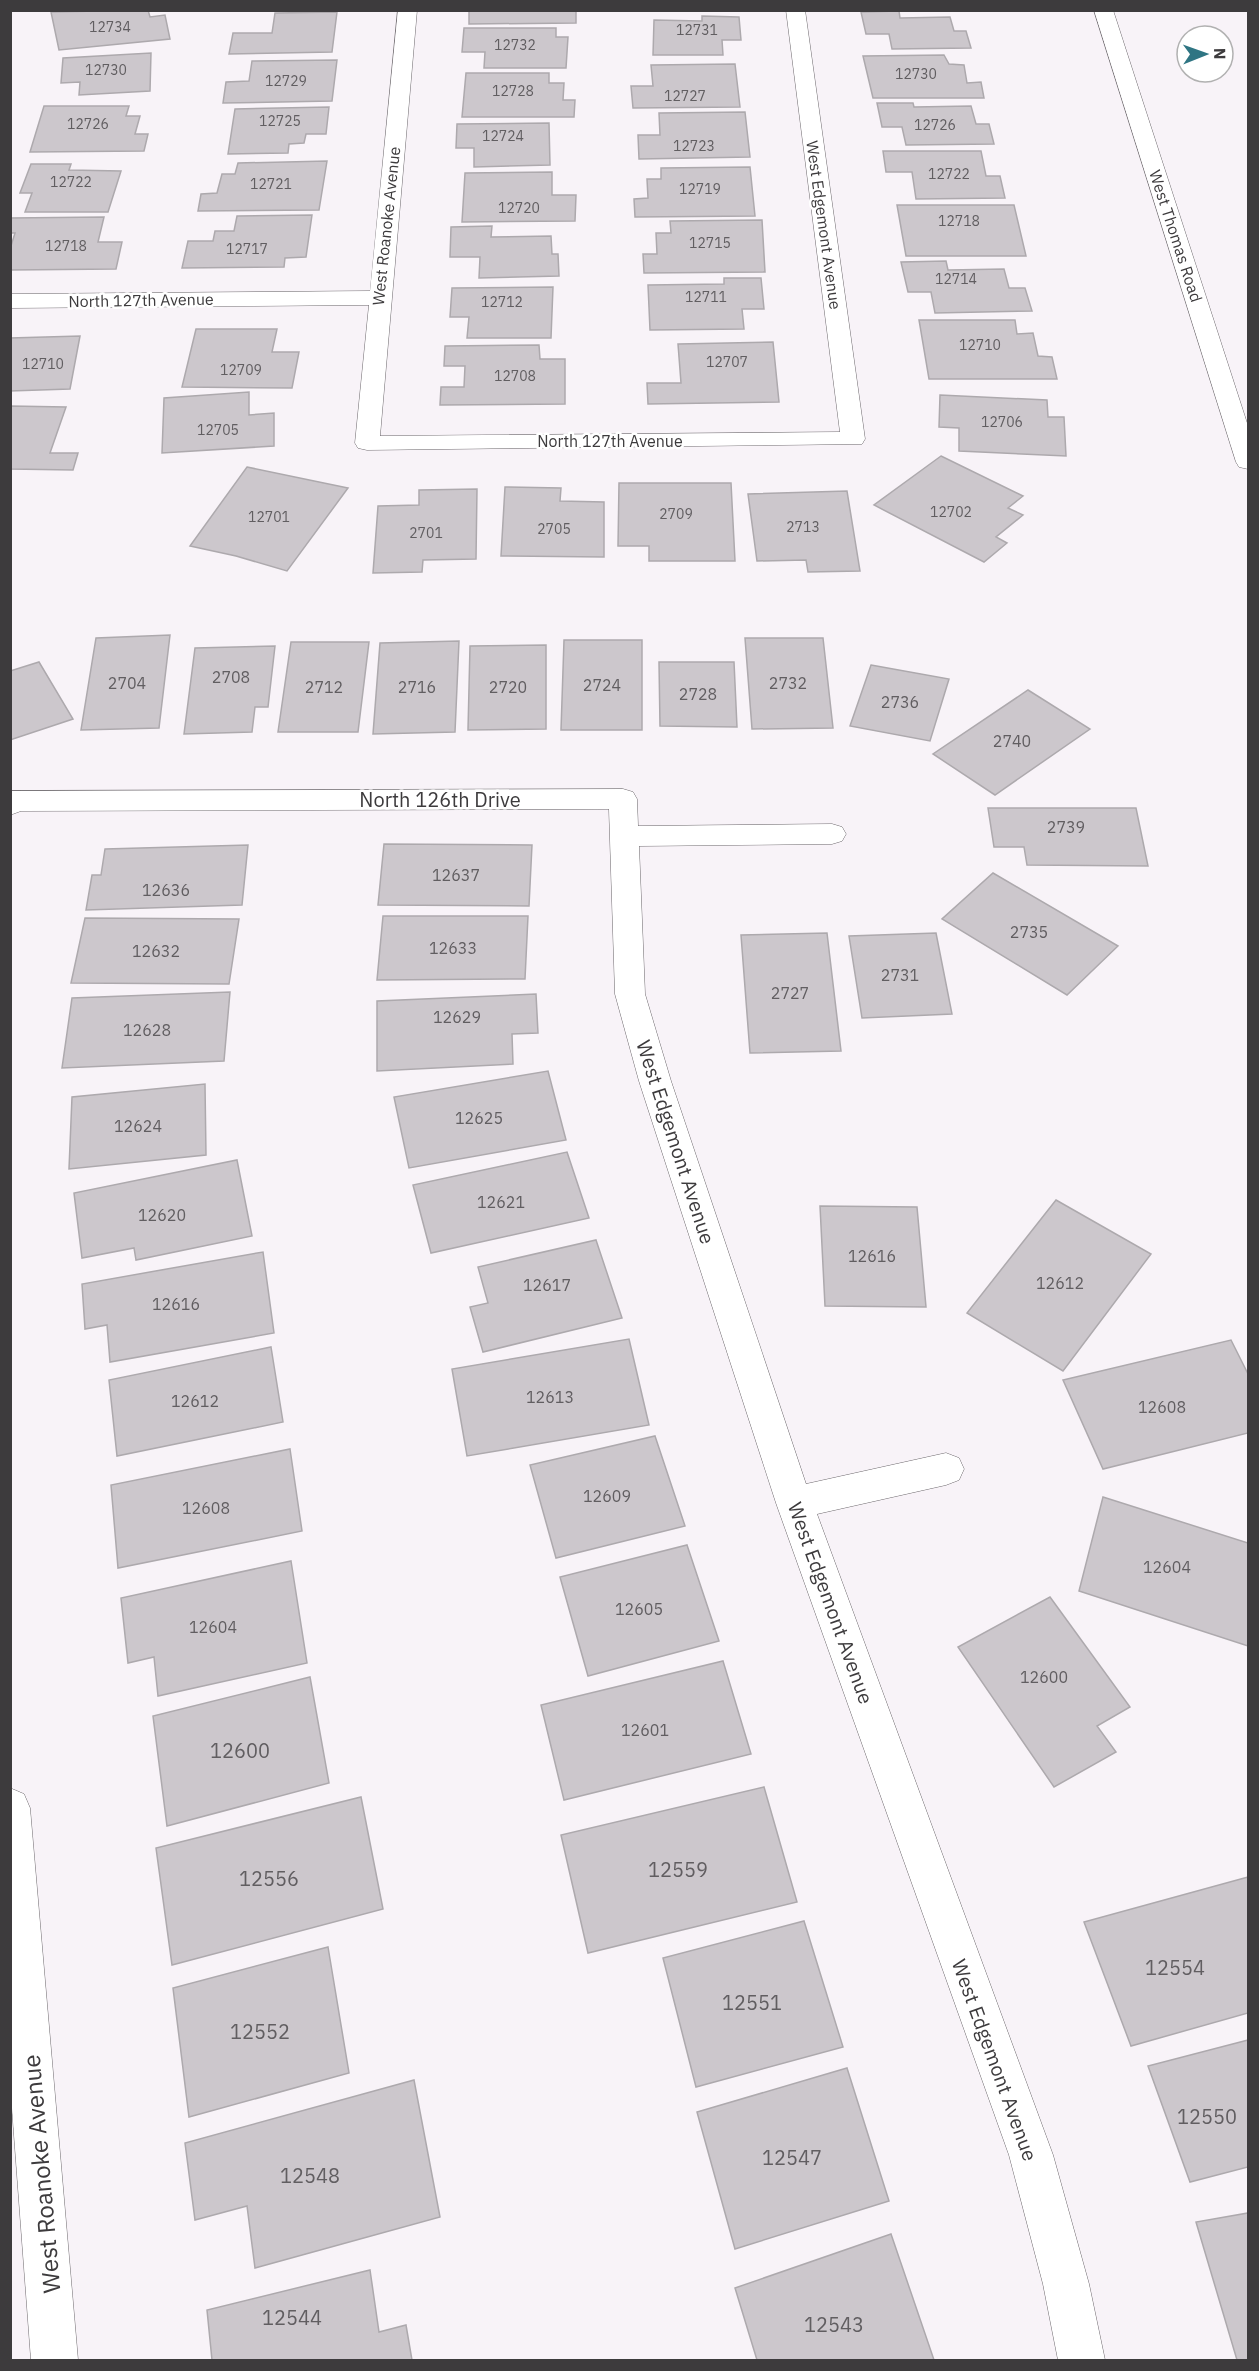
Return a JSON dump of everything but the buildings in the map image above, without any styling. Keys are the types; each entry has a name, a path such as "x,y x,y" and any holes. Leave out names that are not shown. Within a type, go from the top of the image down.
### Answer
{"street":[{"name":"West Roanoke Avenue","path":"367,443 408,10"},
{"name":"West Edgemont Avenue","path":"795,10 853,439"},
{"name":"West Thomas Road","path":"1103,10 1247,455"},
{"name":"North 127th Avenue","path":"10,301 379,298"},
{"name":"North 127th Avenue","path":"367,443 853,439"},
{"name":"North 126th Drive","path":"11,803 623,799 624,836"},
{"path":"624,836 832,834"},
{"name":"West Edgemont Avenue","path":"624,836 630,994 655,1081 794,1503 1030,2156 1066,2284 1082,2361"},
{"path":"794,1503 946,1469"},
{"name":"West Roanoke Avenue","path":"10,1808 55,2361"}]}
